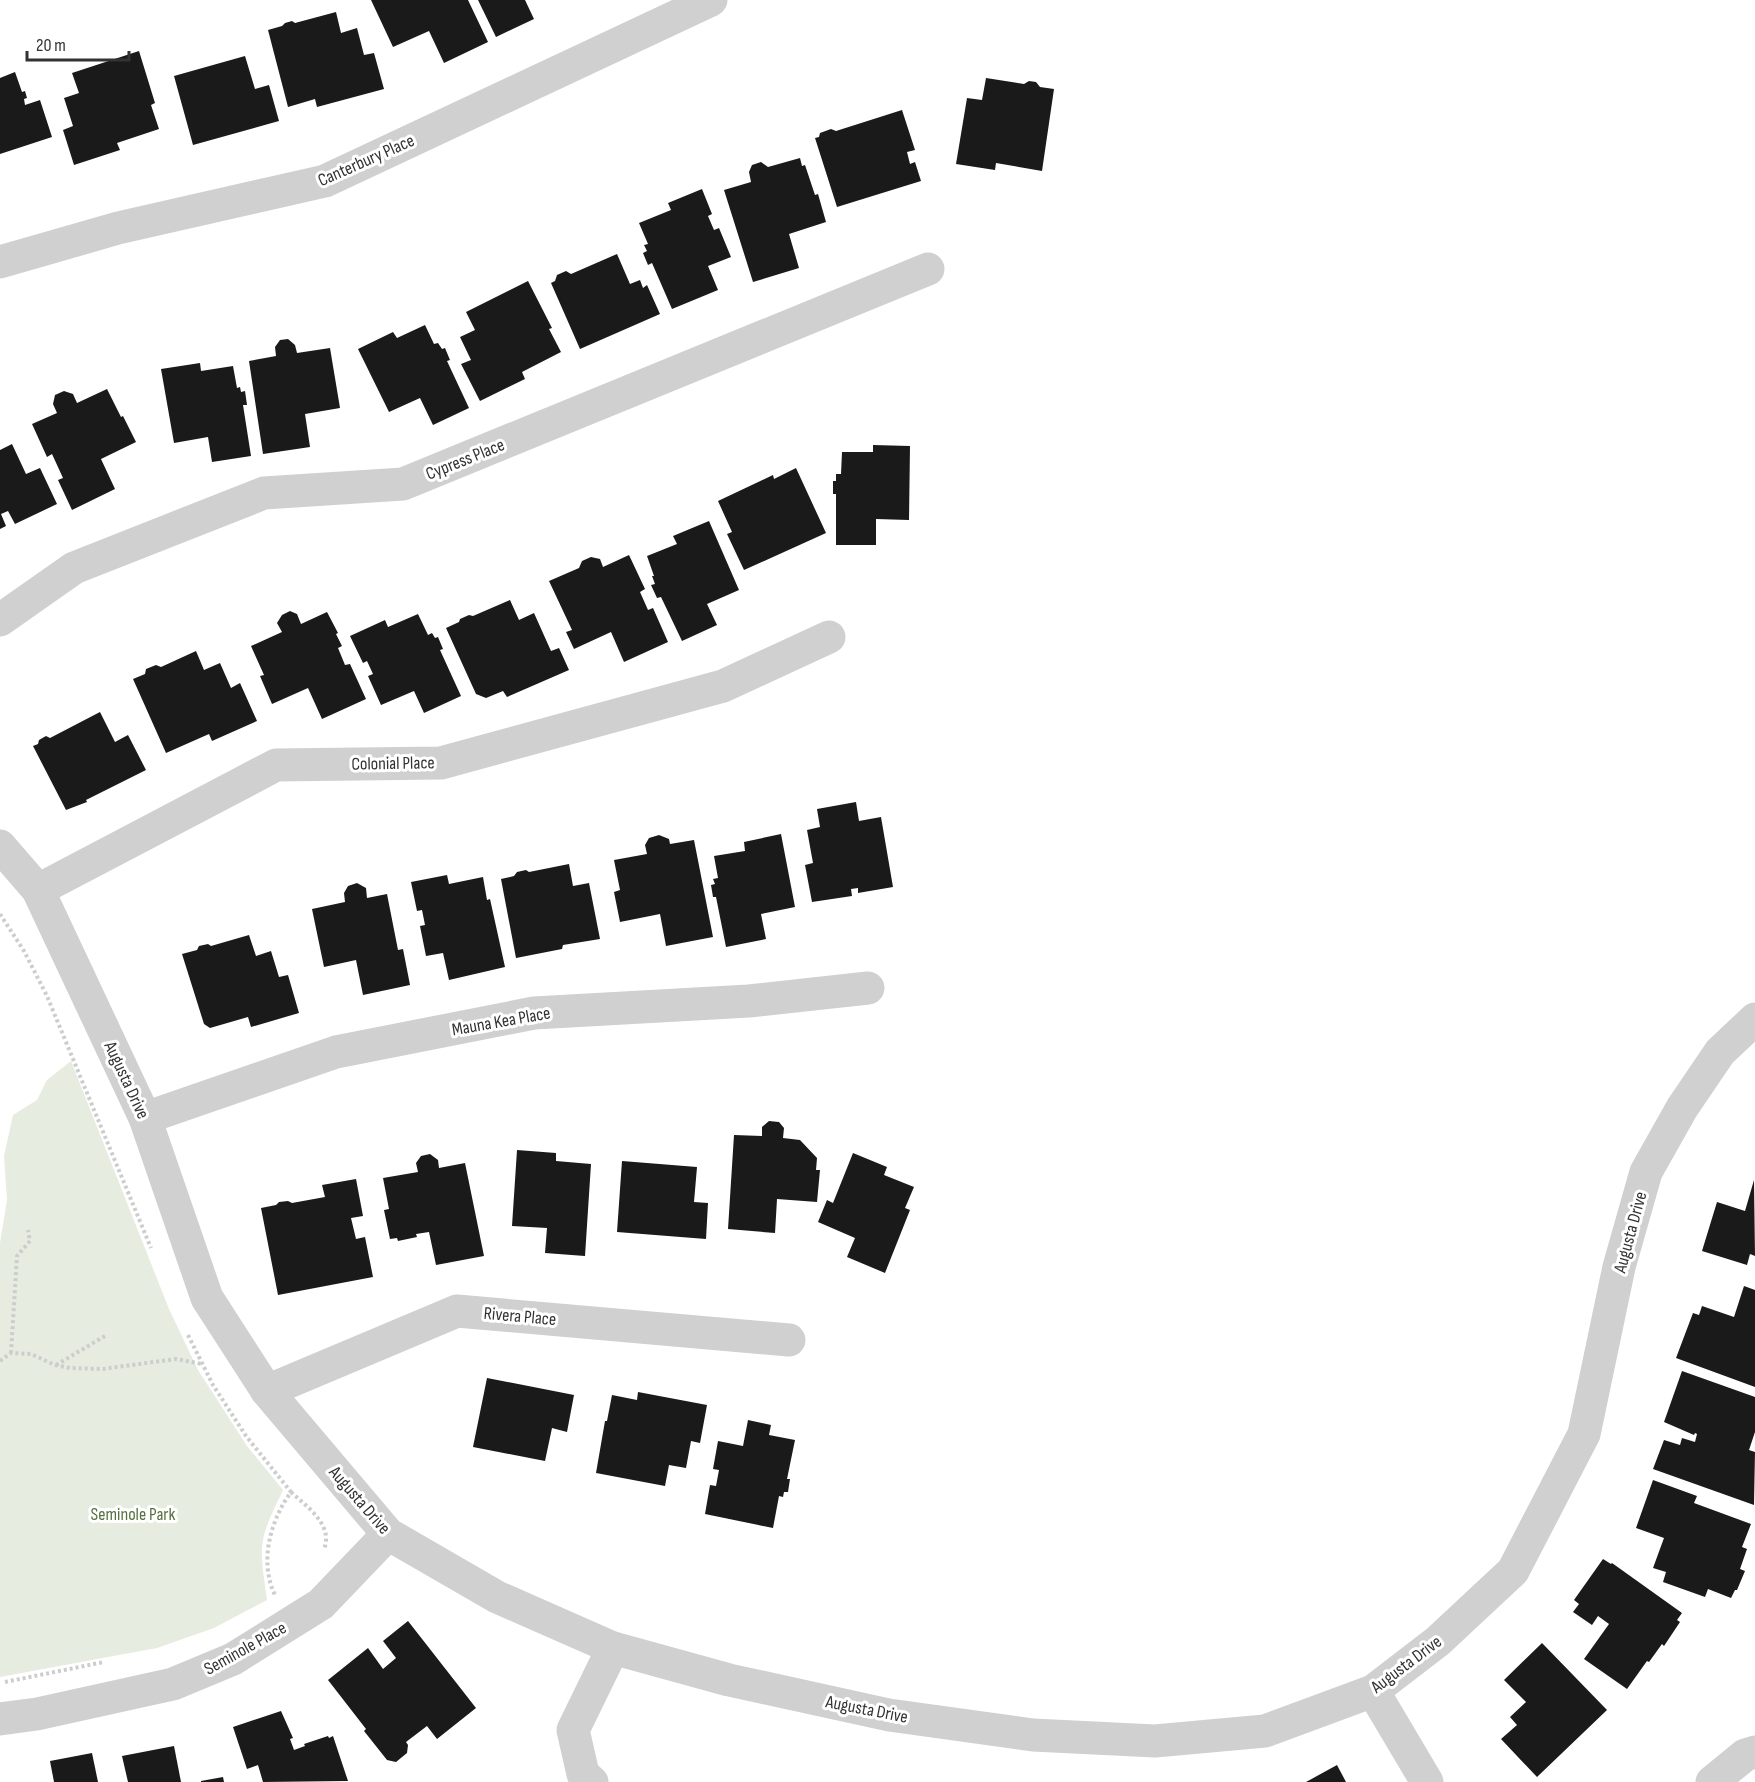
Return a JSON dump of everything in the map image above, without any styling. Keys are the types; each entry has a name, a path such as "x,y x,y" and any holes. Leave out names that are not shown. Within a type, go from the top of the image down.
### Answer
{"street":[{"name":"Canterbury Place","path":"0,261 118,228 325,181 711,0"},
{"name":"Cypress Place","path":"0,620 74,568 264,492 403,484 928,269"},
{"name":"Colonial Place","path":"38,890 276,765 441,763 723,686 829,637"},
{"name":"Augusta Drive","path":"0,846 38,890 145,1118 207,1298 267,1391 388,1534 498,1597 613,1648 729,1680 889,1715 1033,1735 1155,1741 1265,1731 1373,1691 1438,1641 1513,1571 1584,1434 1619,1267 1646,1173 1682,1108 1720,1052 1755,1019"},
{"name":"Mauna Kea Place","path":"145,1118 336,1052 534,1012 749,1001 868,988"},
{"name":"Rivera Place","path":"267,1391 457,1311 789,1340"},
{"name":"Seminole Place","path":"0,1719 37,1714 173,1684 232,1659 321,1604 388,1534"},
{"path":"592,1782 584,1774 573,1730 613,1648"},
{"path":"1373,1691 1427,1782"},
{"path":"1712,1782 1745,1755 1755,1752"}],"path":[{"path":"0,914 24,951 47,996 156,1259"},
{"path":"11,1353 15,1273 18,1256 30,1241 28,1230"},
{"path":"186,1332 213,1385 246,1436 291,1492 312,1511 324,1526 326,1544 323,1552"},
{"path":"55,1365 105,1336"},
{"path":"0,1361 11,1353 31,1354 55,1365 70,1368 102,1369 176,1359 203,1364"},
{"path":"285,1590 276,1596 268,1581 268,1559 271,1531 280,1507 291,1492"},
{"path":"0,1683 114,1660"}],"green space":[{"name":"Seminole Park","path":"71,1061 169,1309 198,1370 247,1446 283,1490 270,1518 263,1541 262,1561 267,1600 214,1628 157,1648 0,1677 0,1243 7,1200 4,1156 13,1115 37,1100 47,1080"}],"building":[{"path":"371,0 468,0 488,42 444,63 429,31 393,47"},
{"path":"478,0 525,0 534,19 496,37"},
{"path":"336,12 341,33 357,28 364,55 374,53 384,89 317,107 315,99 288,107 268,30 292,21 295,23"},
{"path":"139,51 155,103 151,105 159,129 117,143 120,150 74,165 63,130 73,126 64,98 79,93 72,73"},
{"path":"245,56 255,89 269,85 279,121 193,145 174,76"},
{"path":"15,72 22,92 25,91 27,98 24,99 25,105 40,100 52,137 0,154 0,78"},
{"path":"986,78 1024,84 1029,81 1036,82 1040,87 1054,89 1042,171 996,163 995,170 956,164 967,98 982,100"},
{"path":"902,110 915,150 907,152 910,164 915,162 921,181 837,207 815,138 819,137 820,133 831,129 836,131"},
{"path":"800,158 802,166 805,165 815,195 818,194 826,222 789,234 799,268 753,282 724,190 751,182 749,172 752,165 761,162 768,167"},
{"path":"702,189 712,214 708,216 714,230 719,228 731,257 708,266 718,290 672,309 652,263 648,265 643,253 647,251 644,245 648,244 639,223 671,210 668,203"},
{"path":"617,254 630,284 640,280 643,288 647,285 660,314 580,349 551,283 555,281 557,275 566,271 571,274"},
{"path":"528,281 552,328 549,329 561,352 522,372 525,379 480,401 461,364 471,360 460,337 475,330 466,312"},
{"path":"425,325 434,344 438,343 442,349 445,348 450,360 447,361 469,408 433,425 420,398 389,412 358,349 393,332 397,338"},
{"path":"288,339 295,345 297,353 330,348 340,408 305,414 310,447 263,454 249,361 276,356 275,347 280,340"},
{"path":"200,363 201,371 233,366 237,388 240,387 241,392 245,391 247,405 243,405 251,456 212,462 208,437 174,443 161,369"},
{"path":"107,389 136,442 101,459 115,489 72,510 58,480 63,478 52,454 47,457 32,424 57,413 53,404 55,395 64,391 73,394 77,403"},
{"path":"12,444 26,474 40,468 57,504 15,524 8,511 1,514 6,526 0,529 0,450"},
{"path":"873,445 910,446 909,520 876,519 876,545 836,545 836,494 833,494 833,481 836,481 836,474 841,474 842,452 873,452"},
{"path":"796,468 826,533 744,570 727,534 732,532 718,501 773,475 774,479"},
{"path":"709,521 739,590 707,604 717,625 682,641 661,597 657,598 651,585 655,584 652,576 654,576 647,556 677,544 673,536"},
{"path":"629,555 645,589 640,592 648,610 653,608 668,642 624,662 611,632 574,649 566,632 572,630 549,581 579,568 582,561 591,557 600,559 603,567"},
{"path":"510,600 519,620 534,613 551,651 559,648 569,670 507,697 503,691 486,698 476,694 446,628 469,615 473,616"},
{"path":"290,611 297,614 301,624 327,612 338,633 336,634 342,646 338,648 345,665 350,664 366,699 322,719 308,688 272,704 260,676 264,675 251,646 282,632 277,623 282,615"},
{"path":"418,614 428,635 432,633 435,638 438,637 443,649 440,650 461,696 424,713 414,691 381,705 368,676 373,674 367,661 363,663 350,636 385,620 388,627"},
{"path":"196,651 204,670 220,663 231,688 240,683 257,721 212,741 209,734 166,753 133,679 145,674 146,669 156,665 161,667"},
{"path":"100,712 115,742 128,735 146,770 86,800 87,802 66,810 33,746 46,736 50,738"},
{"path":"856,802 859,821 881,817 893,887 858,893 858,888 851,889 852,896 812,902 805,865 813,863 807,830 820,827 817,809"},
{"path":"781,834 795,907 761,914 766,939 726,947 716,897 713,897 711,885 715,884 713,879 718,878 714,856 745,851 744,842"},
{"path":"659,835 669,839 670,844 694,840 713,937 666,946 660,914 620,922 614,892 620,890 614,860 647,854 645,845 649,838"},
{"path":"569,864 573,886 589,883 600,939 563,945 562,949 516,958 501,879 526,870 529,872"},
{"path":"447,875 449,884 483,877 505,967 449,980 443,953 426,956 420,926 425,925 422,910 417,911 411,882"},
{"path":"357,883 366,888 367,898 387,894 398,950 403,949 410,985 363,995 356,960 324,967 312,909 345,902 344,893 348,886"},
{"path":"249,935 256,956 271,951 279,977 288,975 299,1013 251,1027 248,1017 210,1028 204,1024 182,954 197,950 199,946 208,944 211,946"},
{"path":"769,1121 779,1122 784,1128 783,1138 800,1140 817,1158 816,1170 820,1170 817,1202 777,1199 775,1233 728,1229 734,1135 762,1136 762,1127"},
{"path":"517,1150 556,1153 556,1161 591,1164 585,1256 545,1253 547,1228 512,1226"},
{"path":"853,1153 887,1167 884,1175 914,1187 905,1208 910,1210 885,1273 847,1257 855,1238 818,1222 827,1200 833,1203"},
{"path":"430,1154 438,1160 439,1168 465,1163 484,1256 436,1265 429,1232 398,1241 397,1238 390,1239 384,1210 389,1209 383,1178 418,1172 416,1163 421,1156"},
{"path":"622,1161 697,1167 694,1202 708,1203 706,1239 617,1232"},
{"path":"356,1179 363,1216 351,1218 356,1239 365,1237 373,1277 278,1295 261,1208 276,1205 279,1202 292,1203 325,1197 322,1185"},
{"path":"1754,1180 1755,1256 1750,1254 1747,1265 1702,1251 1717,1202 1745,1211"},
{"path":"1744,1286 1755,1290 1755,1387 1676,1358 1693,1313 1699,1315 1702,1306 1734,1317"},
{"path":"1682,1371 1755,1397 1755,1432 1749,1450 1755,1452 1754,1505 1653,1469 1664,1440 1680,1445 1682,1438 1695,1442 1697,1434 1694,1435 1664,1422"},
{"path":"487,1378 574,1395 567,1432 552,1428 545,1461 473,1447"},
{"path":"638,1392 707,1405 700,1443 691,1441 686,1468 669,1465 665,1486 596,1473 612,1395 637,1400"},
{"path":"748,1420 771,1425 769,1435 795,1440 787,1479 790,1479 788,1492 784,1492 783,1497 779,1496 773,1528 705,1514 710,1485 716,1486 719,1470 713,1469 718,1441 743,1446"},
{"path":"1653,1480 1697,1496 1694,1503 1751,1524 1742,1547 1747,1549 1740,1569 1745,1571 1731,1598 1708,1589 1705,1597 1663,1582 1666,1572 1653,1568 1664,1538 1636,1528"},
{"path":"1603,1559 1682,1613 1677,1620 1680,1622 1664,1646 1662,1644 1649,1662 1647,1661 1627,1689 1584,1659 1609,1624 1598,1616 1592,1625 1573,1612 1579,1604 1574,1600"},
{"path":"408,1621 476,1708 437,1739 427,1726 406,1742 407,1753 396,1762 387,1760 328,1680 368,1648 383,1669 396,1658 383,1641"},
{"path":"1542,1643 1607,1710 1537,1777 1501,1739 1517,1725 1510,1717 1526,1702 1504,1680"},
{"path":"281,1711 293,1738 290,1739 294,1750 305,1746 304,1744 333,1736 348,1781 263,1782 258,1765 247,1769 233,1727"},
{"path":"174,1746 181,1782 128,1782 122,1756"},
{"path":"92,1753 98,1782 54,1782 50,1761"},
{"path":"1337,1765 1346,1782 1306,1782"},
{"path":"223,1777 224,1782 201,1782 201,1781"}]}
